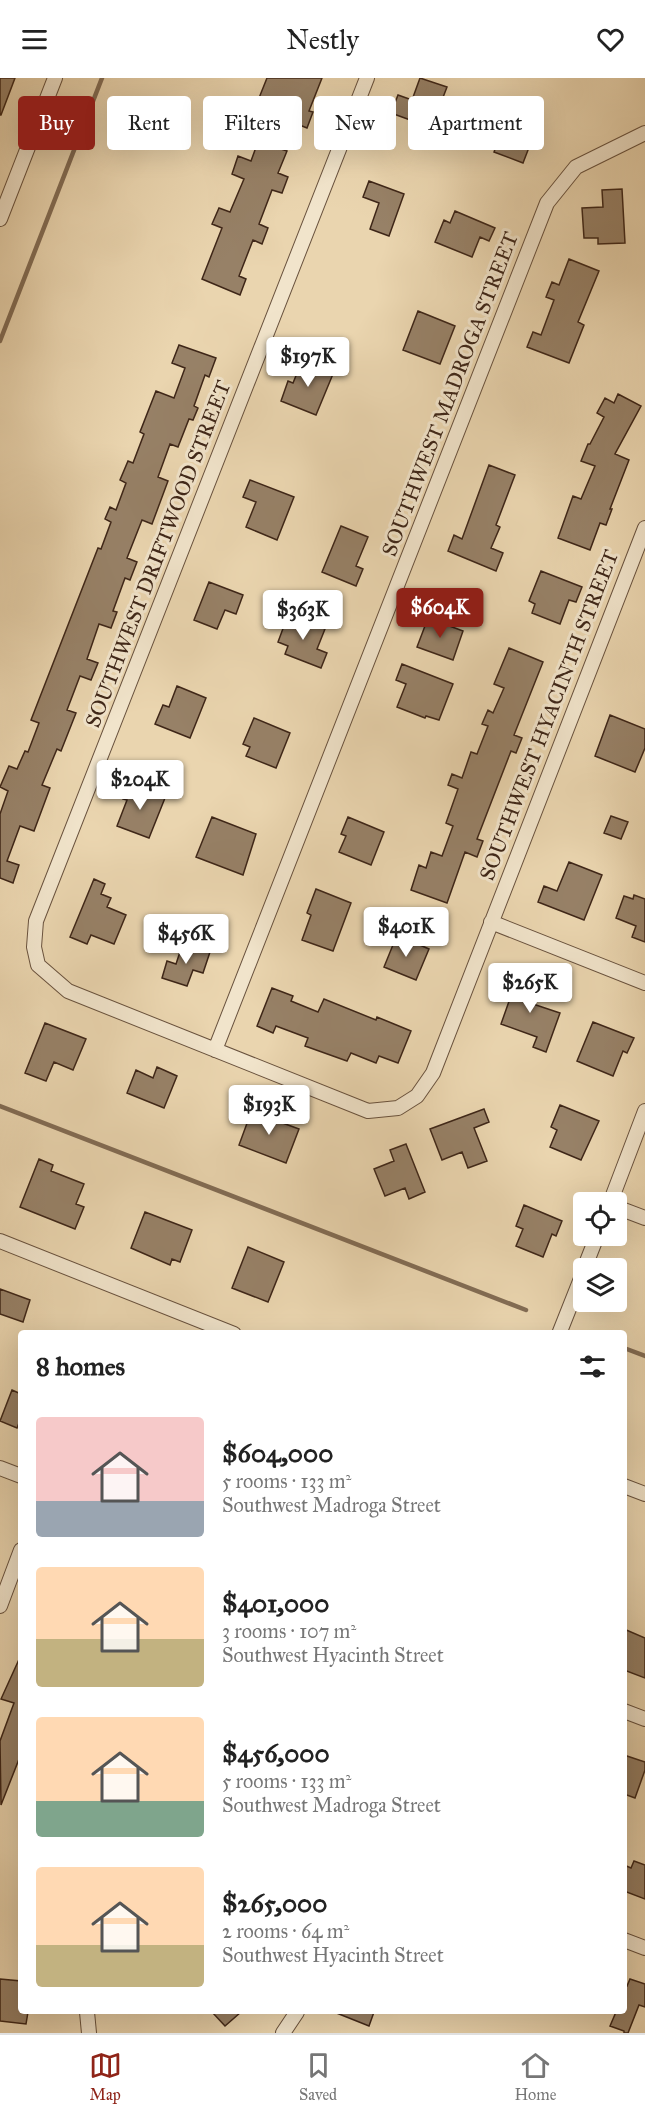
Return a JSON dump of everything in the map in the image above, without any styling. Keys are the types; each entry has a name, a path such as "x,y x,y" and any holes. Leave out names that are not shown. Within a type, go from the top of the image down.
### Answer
{"street":[{"path":"0,219 55,78"},
{"name":"SOUTHWEST DRIFTWOOD STREET","path":"215,1050 68,991 38,965 34,947 36,921 367,78"},
{"name":"SOUTHWEST MADROGA STREET","path":"215,1050 547,203 576,167 645,133"},
{"name":"SOUTHWEST HYACINTH STREET","path":"215,1050 368,1111 398,1108 417,1095 433,1073 645,528"},
{"path":"491,922 645,983"},
{"path":"614,1192 645,1111"},
{"path":"627,1211 645,1218"},
{"path":"0,1241 224,1330"},
{"path":"561,1330 573,1298"},
{"path":"0,1468 18,1475"},
{"path":"627,1487 645,1494"},
{"path":"0,1606 18,1559"},
{"path":"627,1712 645,1719"},
{"path":"627,1941 645,1948"},
{"path":"87,2014 89,2033"},
{"path":"283,2033 296,2014"}],"building":[{"path":"0,78 15,78 1,115 0,115"},
{"path":"267,78 322,78 309,111 313,112 307,128 302,126 302,96 260,96"},
{"path":"420,78 447,87 444,96 413,96"},
{"path":"398,95 408,99 408,119 396,115"},
{"path":"255,150 287,151 278,173 288,177 282,193 272,190 259,224 268,228 262,244 253,240 239,276 246,279 240,295 202,279 222,228 212,224 219,208 230,212 244,179 232,174 238,156 251,161"},
{"path":"495,150 528,150 523,163 494,152"},
{"path":"369,181 404,194 389,236 370,229 379,203 363,197"},
{"path":"622,189 625,243 598,244 598,238 584,238 582,208 603,207 602,190"},
{"path":"455,211 495,228 489,241 480,237 472,257 435,242 444,220 450,223"},
{"path":"569,259 599,271 578,322 584,325 569,363 527,347 533,332 541,335 554,300 546,297 552,282 559,285"},
{"path":"418,311 455,326 440,364 403,350"},
{"path":"179,345 216,358 209,377 205,375 194,406 198,408 193,420 189,419 178,447 170,444 158,477 168,481 152,524 142,520 127,558 137,562 130,580 125,578 113,611 117,612 111,628 99,624 87,659 98,663 91,680 80,676 67,710 76,713 61,751 57,749 42,785 50,788 34,831 20,826 7,861 19,865 13,883 0,878 0,814 8,791 0,787 9,766 17,769 25,751 28,752 39,723 31,720 98,548 101,549 111,522 105,519 110,507 116,510 126,483 120,480 128,461 133,463 144,434 140,432 156,391 174,398 185,368 172,363"},
{"path":"302,361 333,374 316,415 281,401 288,381 293,383"},
{"path":"618,394 641,406 615,454 629,460 606,525 600,523 590,550 558,538 573,496 581,499 595,466 581,461 604,417 597,413 605,398 614,403"},
{"path":"489,465 515,475 496,525 500,527 491,548 503,553 496,571 448,551 454,535 462,539"},
{"path":"250,480 294,497 277,540 246,527 256,502 243,497"},
{"path":"341,526 368,537 356,566 363,569 356,586 322,572"},
{"path":"541,571 582,587 576,602 569,600 560,624 532,613 535,604 529,601"},
{"path":"209,582 243,595 236,614 225,610 217,629 194,620"},
{"path":"288,615 325,629 317,649 327,653 321,668 285,654 288,646 278,642"},
{"path":"428,618 463,631 453,660 417,647"},
{"path":"509,648 543,662 514,735 522,738 516,753 511,751 477,839 483,841 477,857 465,852 447,903 411,890 419,865 426,868 431,852 442,856 453,826 446,823 458,789 448,785 452,774 462,778 471,752 477,754 488,726 482,724 488,710 493,713 504,688 494,684"},
{"path":"402,664 453,684 439,720 426,716 425,718 397,707 406,684 396,680"},
{"path":"177,686 206,698 190,738 155,724 163,705 169,707"},
{"path":"610,715 645,729 645,748 635,772 595,756"},
{"path":"254,718 290,733 276,768 246,756 250,747 243,744"},
{"path":"129,784 165,798 149,838 117,826 127,800 123,799"},
{"path":"611,816 628,822 621,839 604,833"},
{"path":"212,817 256,834 243,875 196,857"},
{"path":"348,817 384,832 371,865 339,852 346,836 341,834"},
{"path":"569,862 602,875 584,920 538,902 544,886 557,891"},
{"path":"94,879 105,884 101,894 111,898 107,907 126,915 114,944 91,935 87,944 70,937"},
{"path":"316,889 351,903 333,951 302,940 311,915 307,913"},
{"path":"634,895 645,899 645,942 632,937 636,926 616,918 624,896 633,899"},
{"path":"397,935 429,949 416,980 384,967"},
{"path":"183,943 210,952 203,973 193,970 187,986 162,978 167,961 176,964"},
{"path":"519,973 538,980 530,1003 560,1013 546,1052 533,1047 537,1037 501,1024"},
{"path":"272,988 293,996 291,1001 318,1012 324,999 411,1031 398,1063 379,1056 376,1063 351,1053 347,1061 305,1046 308,1038 276,1026 273,1033 257,1026"},
{"path":"593,1022 634,1038 627,1053 623,1051 613,1076 577,1061"},
{"path":"45,1023 86,1039 73,1070 54,1062 46,1081 25,1073"},
{"path":"157,1067 177,1076 164,1108 127,1093 136,1070 153,1078"},
{"path":"560,1105 599,1121 581,1160 550,1147 557,1130 551,1127"},
{"path":"253,1107 270,1114 269,1118 299,1129 286,1163 239,1145"},
{"path":"484,1109 489,1122 474,1128 487,1161 468,1168 462,1152 442,1160 430,1129"},
{"path":"406,1144 425,1192 409,1199 405,1188 385,1196 374,1169 394,1161 390,1150"},
{"path":"39,1159 53,1165 51,1171 84,1184 76,1204 84,1207 75,1229 20,1207"},
{"path":"524,1205 562,1221 556,1236 552,1234 543,1257 516,1246 523,1229 516,1226"},
{"path":"145,1212 192,1230 180,1262 172,1259 170,1265 131,1248"},
{"path":"248,1247 284,1262 268,1302 232,1288"},
{"path":"0,1289 30,1300 23,1322 0,1314"},
{"path":"12,1390 18,1393 17,1428 0,1421"},
{"path":"627,1630 645,1638 645,1678 627,1671"},
{"path":"18,1662 18,1762 1,1805 0,1741 14,1703 1,1699"},
{"path":"627,1756 645,1762 645,1770 635,1798 627,1795"},
{"path":"634,1861 645,1865 645,1899 627,1892 627,1866 631,1868"},
{"path":"0,1979 18,1981 18,2014 28,2014 26,2024 0,2021"},
{"path":"630,1979 645,1984 645,2007 639,2005 628,2033 624,2033 610,2026 615,2014 627,2014 627,1986"},
{"path":"214,2014 239,2014 225,2026"},
{"path":"339,2014 373,2014 369,2026"}],"waterway":[{"path":"0,341 102,78"},
{"path":"0,1106 526,1310"},
{"path":"627,1349 645,1356"}]}
